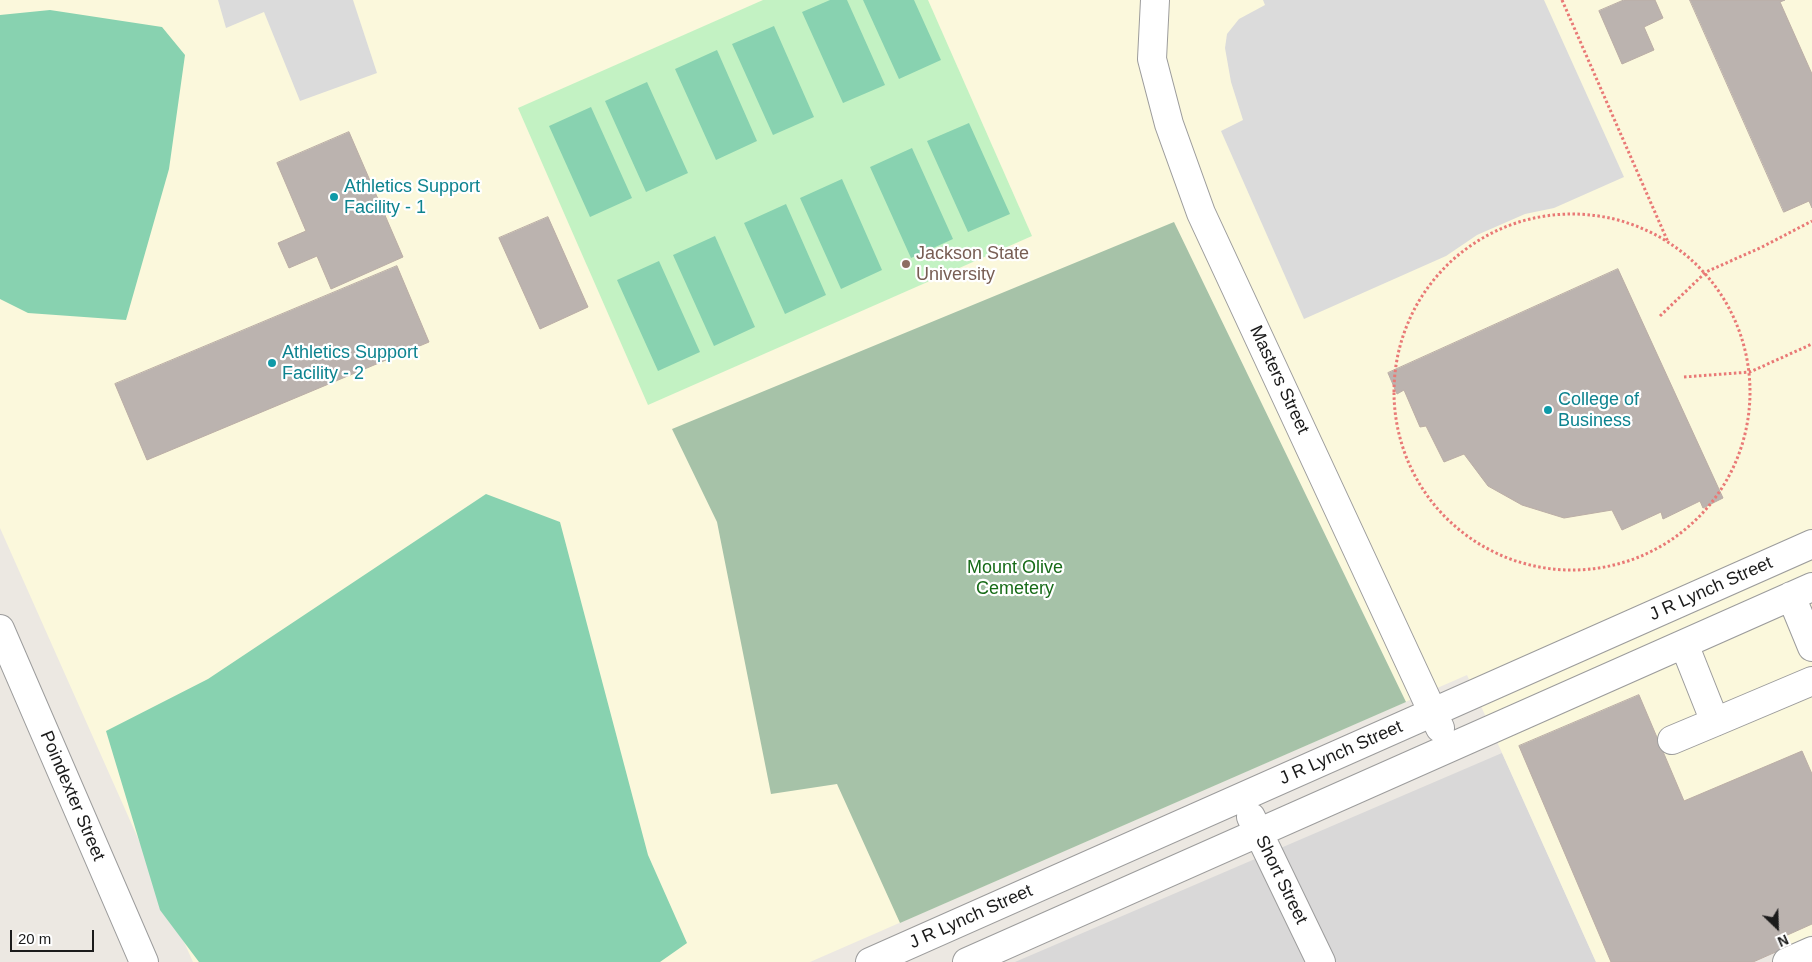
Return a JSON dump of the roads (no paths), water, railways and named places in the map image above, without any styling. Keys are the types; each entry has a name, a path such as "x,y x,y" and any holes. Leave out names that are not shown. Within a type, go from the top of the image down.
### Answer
{"street":[{"name":"Masters Street","path":"1155,0 1152,59 1169,124 1201,213 1448,748"},
{"name":"J R Lynch Street","path":"870,962 1812,544"},
{"path":"967,962 1802,591 1812,647"},
{"name":"Poindexter Street","path":"0,629 144,962"},
{"path":"1684,644 1715,722"},
{"path":"1672,740 1812,681"},
{"name":"Short Street","path":"1242,797 1321,962"},
{"path":"1786,962 1812,951"}],"place":[{"name":"Athletics Support Facility - 1","path":"334,197"},
{"name":"Jackson State University","path":"906,264"},
{"name":"Athletics Support Facility - 2","path":"272,363"},
{"name":"College of Business","path":"1548,410"}],"park label":[{"name":"Mount Olive Cemetery","path":"1015,578"}]}
